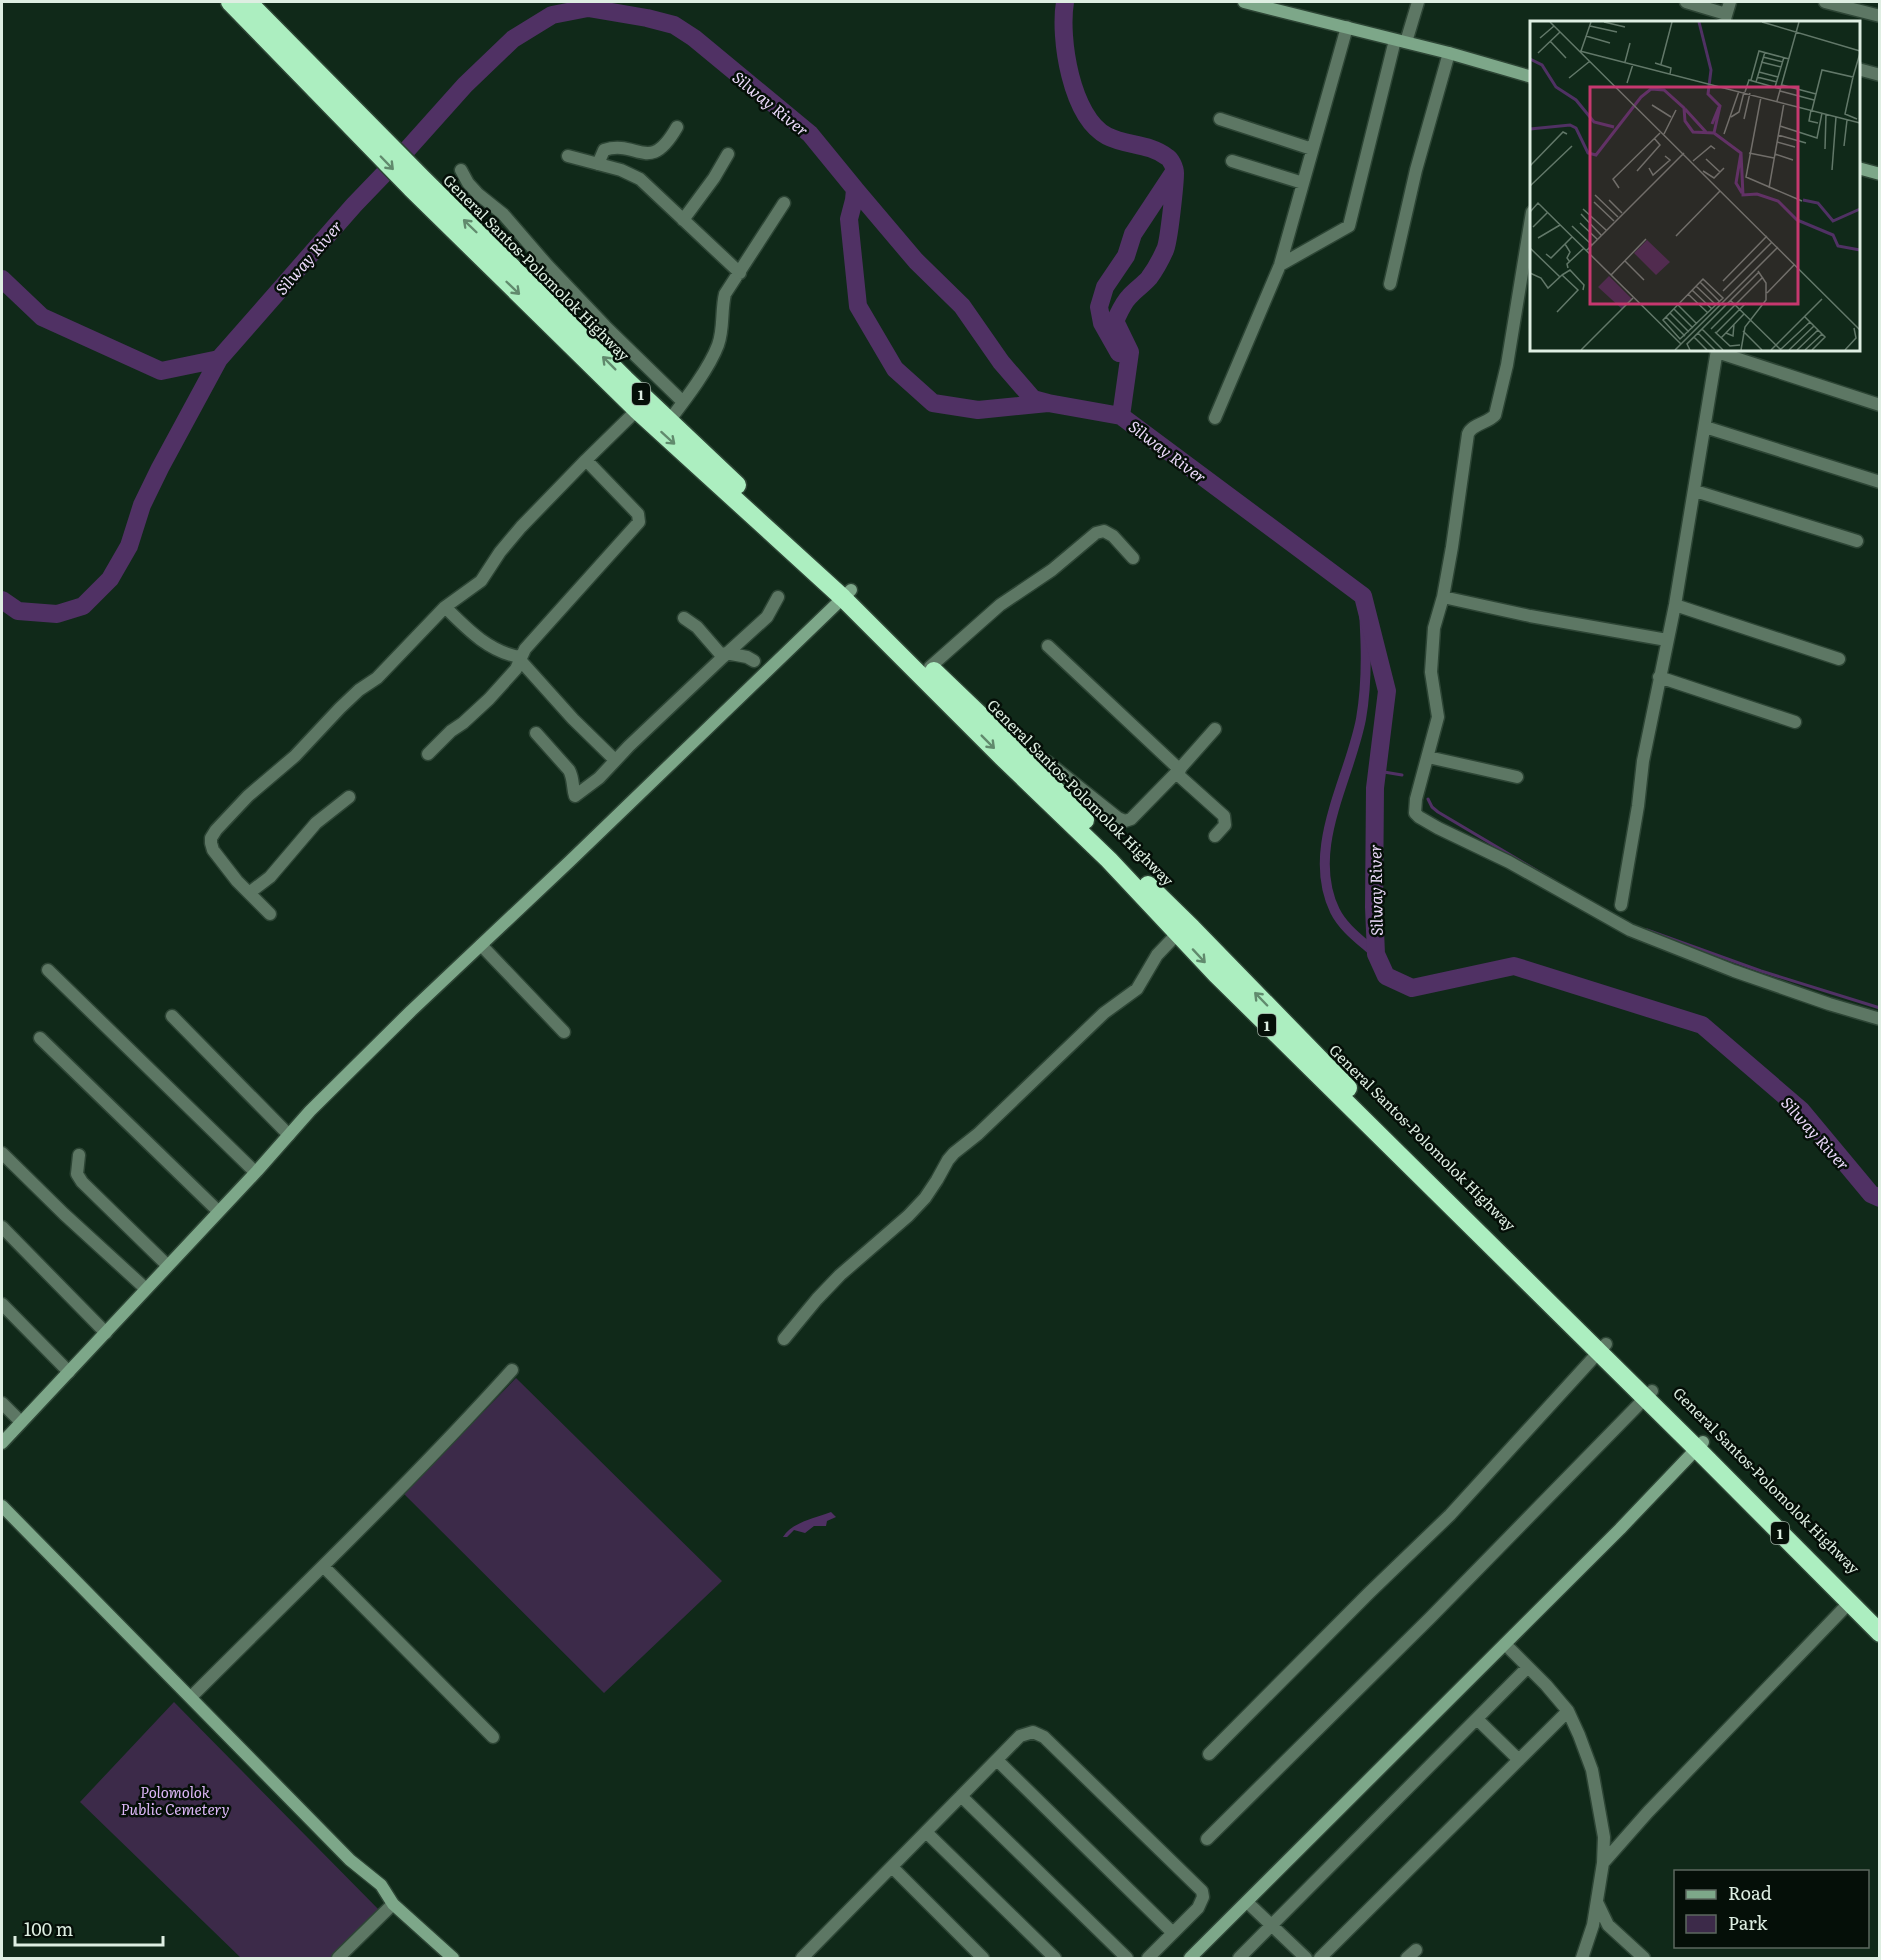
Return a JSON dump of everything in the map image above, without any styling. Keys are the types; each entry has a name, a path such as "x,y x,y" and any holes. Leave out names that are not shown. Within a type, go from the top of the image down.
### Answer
{"highway":[{"name":"1","path":"230,2 417,183 637,410 847,594 992,747 1109,860 1216,974 1700,1445 1880,1633"},
{"name":"1","path":"248,2 368,134"},
{"name":"General Santos-Polomolok Highway","path":"417,183 669,421 847,594 1028,760 1602,1348"},
{"name":"General Santos-Polomolok Highway","path":"1700,1445 1880,1617"}],"street":[{"path":"1244,2 1449,53 1530,76"},
{"path":"1280,265 1349,226 1400,41 1418,2"},
{"path":"1686,2 1725,18 1730,2"},
{"path":"1825,2 1880,16"},
{"path":"1215,418 1280,265 1347,27"},
{"path":"1390,284 1416,170 1449,53"},
{"path":"1860,70 1880,75"},
{"path":"1220,119 1312,149"},
{"path":"598,164 604,150 615,148 645,153 661,150 677,127"},
{"path":"683,220 714,178 728,154"},
{"path":"568,156 621,170 640,179 740,273"},
{"path":"1232,161 1303,183"},
{"path":"1860,169 1880,174"},
{"path":"460,170 478,194 503,214 605,326 683,402"},
{"path":"669,421 718,345 725,294 784,203"},
{"path":"1530,226 1508,365 1495,415 1471,428 1468,434 1452,547 1443,597 1434,628 1431,672 1438,717 1416,799 1415,813 1509,862 1630,930 1734,971 1880,1019"},
{"path":"1621,905 1635,826 1643,761 1675,605 1717,351 1880,405"},
{"path":"270,914 237,881 213,850 211,838 216,830 255,789 295,756 359,690 377,678 445,607 481,581 500,552 521,528 585,460 637,410"},
{"path":"1705,427 1880,482"},
{"path":"428,754 489,699 516,669 520,658 532,641 639,522 638,514 585,460"},
{"path":"1695,491 1857,541"},
{"path":"930,668 1000,605 1052,570 1096,533 1104,531 1113,536 1133,558"},
{"path":"2,1443 310,1111 847,594"},
{"path":"536,733 573,777 573,800 724,655 751,633 767,617 778,597"},
{"path":"1443,597 1530,616 1666,640"},
{"path":"1675,605 1839,659"},
{"path":"445,607 471,632 495,649 520,658 573,719 615,760"},
{"path":"684,618 698,627 724,655 747,657 754,661"},
{"path":"1048,646 1224,816 1225,825 1215,836"},
{"path":"1659,677 1796,722"},
{"path":"1028,760 1046,761 1118,818 1125,821 1131,819 1178,772 1215,729"},
{"path":"1428,757 1517,777"},
{"path":"249,893 270,877 316,823 349,797"},
{"path":"784,1339 840,1275 908,1216 925,1198 954,1153 978,1134 1112,1006 1137,989 1156,955 1178,933"},
{"path":"481,945 564,1032"},
{"path":"48,970 255,1172"},
{"path":"172,1016 289,1135"},
{"path":"40,1038 218,1210"},
{"path":"2,1153 146,1289"},
{"path":"79,1155 77,1174 82,1182 167,1265"},
{"path":"2,1227 106,1333"},
{"path":"2,1304 69,1372"},
{"path":"1209,1754 1450,1515 1602,1348"},
{"path":"191,1697 449,1440 512,1370"},
{"path":"1207,1839 1431,1617 1649,1395"},
{"path":"2,1403 21,1422"},
{"path":"1190,1959 1620,1529 1700,1445"},
{"path":"2,1506 350,1860 381,1885 393,1904 453,1959"},
{"path":"324,1567 493,1737"},
{"path":"1603,1863 1648,1812 1849,1603"},
{"path":"1504,1644 1568,1711 1592,1770 1604,1838 1603,1863 1593,1925 1582,1959"},
{"path":"1239,1959 1528,1667"},
{"path":"1320,1959 1568,1711"},
{"path":"1477,1719 1519,1760"},
{"path":"802,1959 1020,1737 1026,1733 1039,1733 1198,1887 1203,1897 1202,1903 1148,1959"},
{"path":"997,1760 1173,1934"},
{"path":"961,1796 1127,1959"},
{"path":"926,1832 1055,1959"},
{"path":"892,1867 980,1957"},
{"path":"1246,1902 1306,1959"},
{"path":"1596,1902 1608,1925 1644,1959"},
{"path":"338,1959 393,1904"}],"green space":[{"path":"516,1378 722,1581 604,1693 404,1494"},
{"name":"Polomolok Public Cemetery","path":"174,1702 383,1914 337,1958 241,1958 80,1802"}],"shaded area":[{"path":"831,1512 836,1517 827,1521 826,1526 814,1526 805,1533 794,1530 787,1537 783,1537 798,1524"}],"waterway":[{"path":"1065,2 1066,55 1076,95 1084,112 1107,136 1160,152 1170,160 1175,171 1172,212 1165,250 1147,281 1127,299 1115,321 1130,352 1121,416"},
{"name":"Silway River","path":"2,600 18,611 57,614 83,606 110,579 129,546 142,505 160,468 219,359 354,205 465,85 513,39 552,15 588,8 674,25 694,38 810,134 855,189 849,219 858,306 895,369 933,403 978,410 1048,403 1121,416 1363,596 1387,691 1375,788 1374,907 1376,954 1386,976 1412,988 1514,966 1702,1025 1801,1110 1871,1194 1880,1198"},
{"path":"1119,353 1102,323 1099,307 1105,287 1126,256 1133,234 1174,172"},
{"path":"855,189 916,261 962,306 1001,362 1033,399 1048,403"},
{"path":"2,279 42,317 161,371 219,359"},
{"path":"1363,596 1366,658 1361,719 1332,815 1325,864 1327,887 1335,911 1348,929 1376,954"},
{"path":"1378,771 1402,775"},
{"path":"1428,799 1438,812 1556,882"},
{"path":"1647,930 1761,971 1880,1008"}]}
